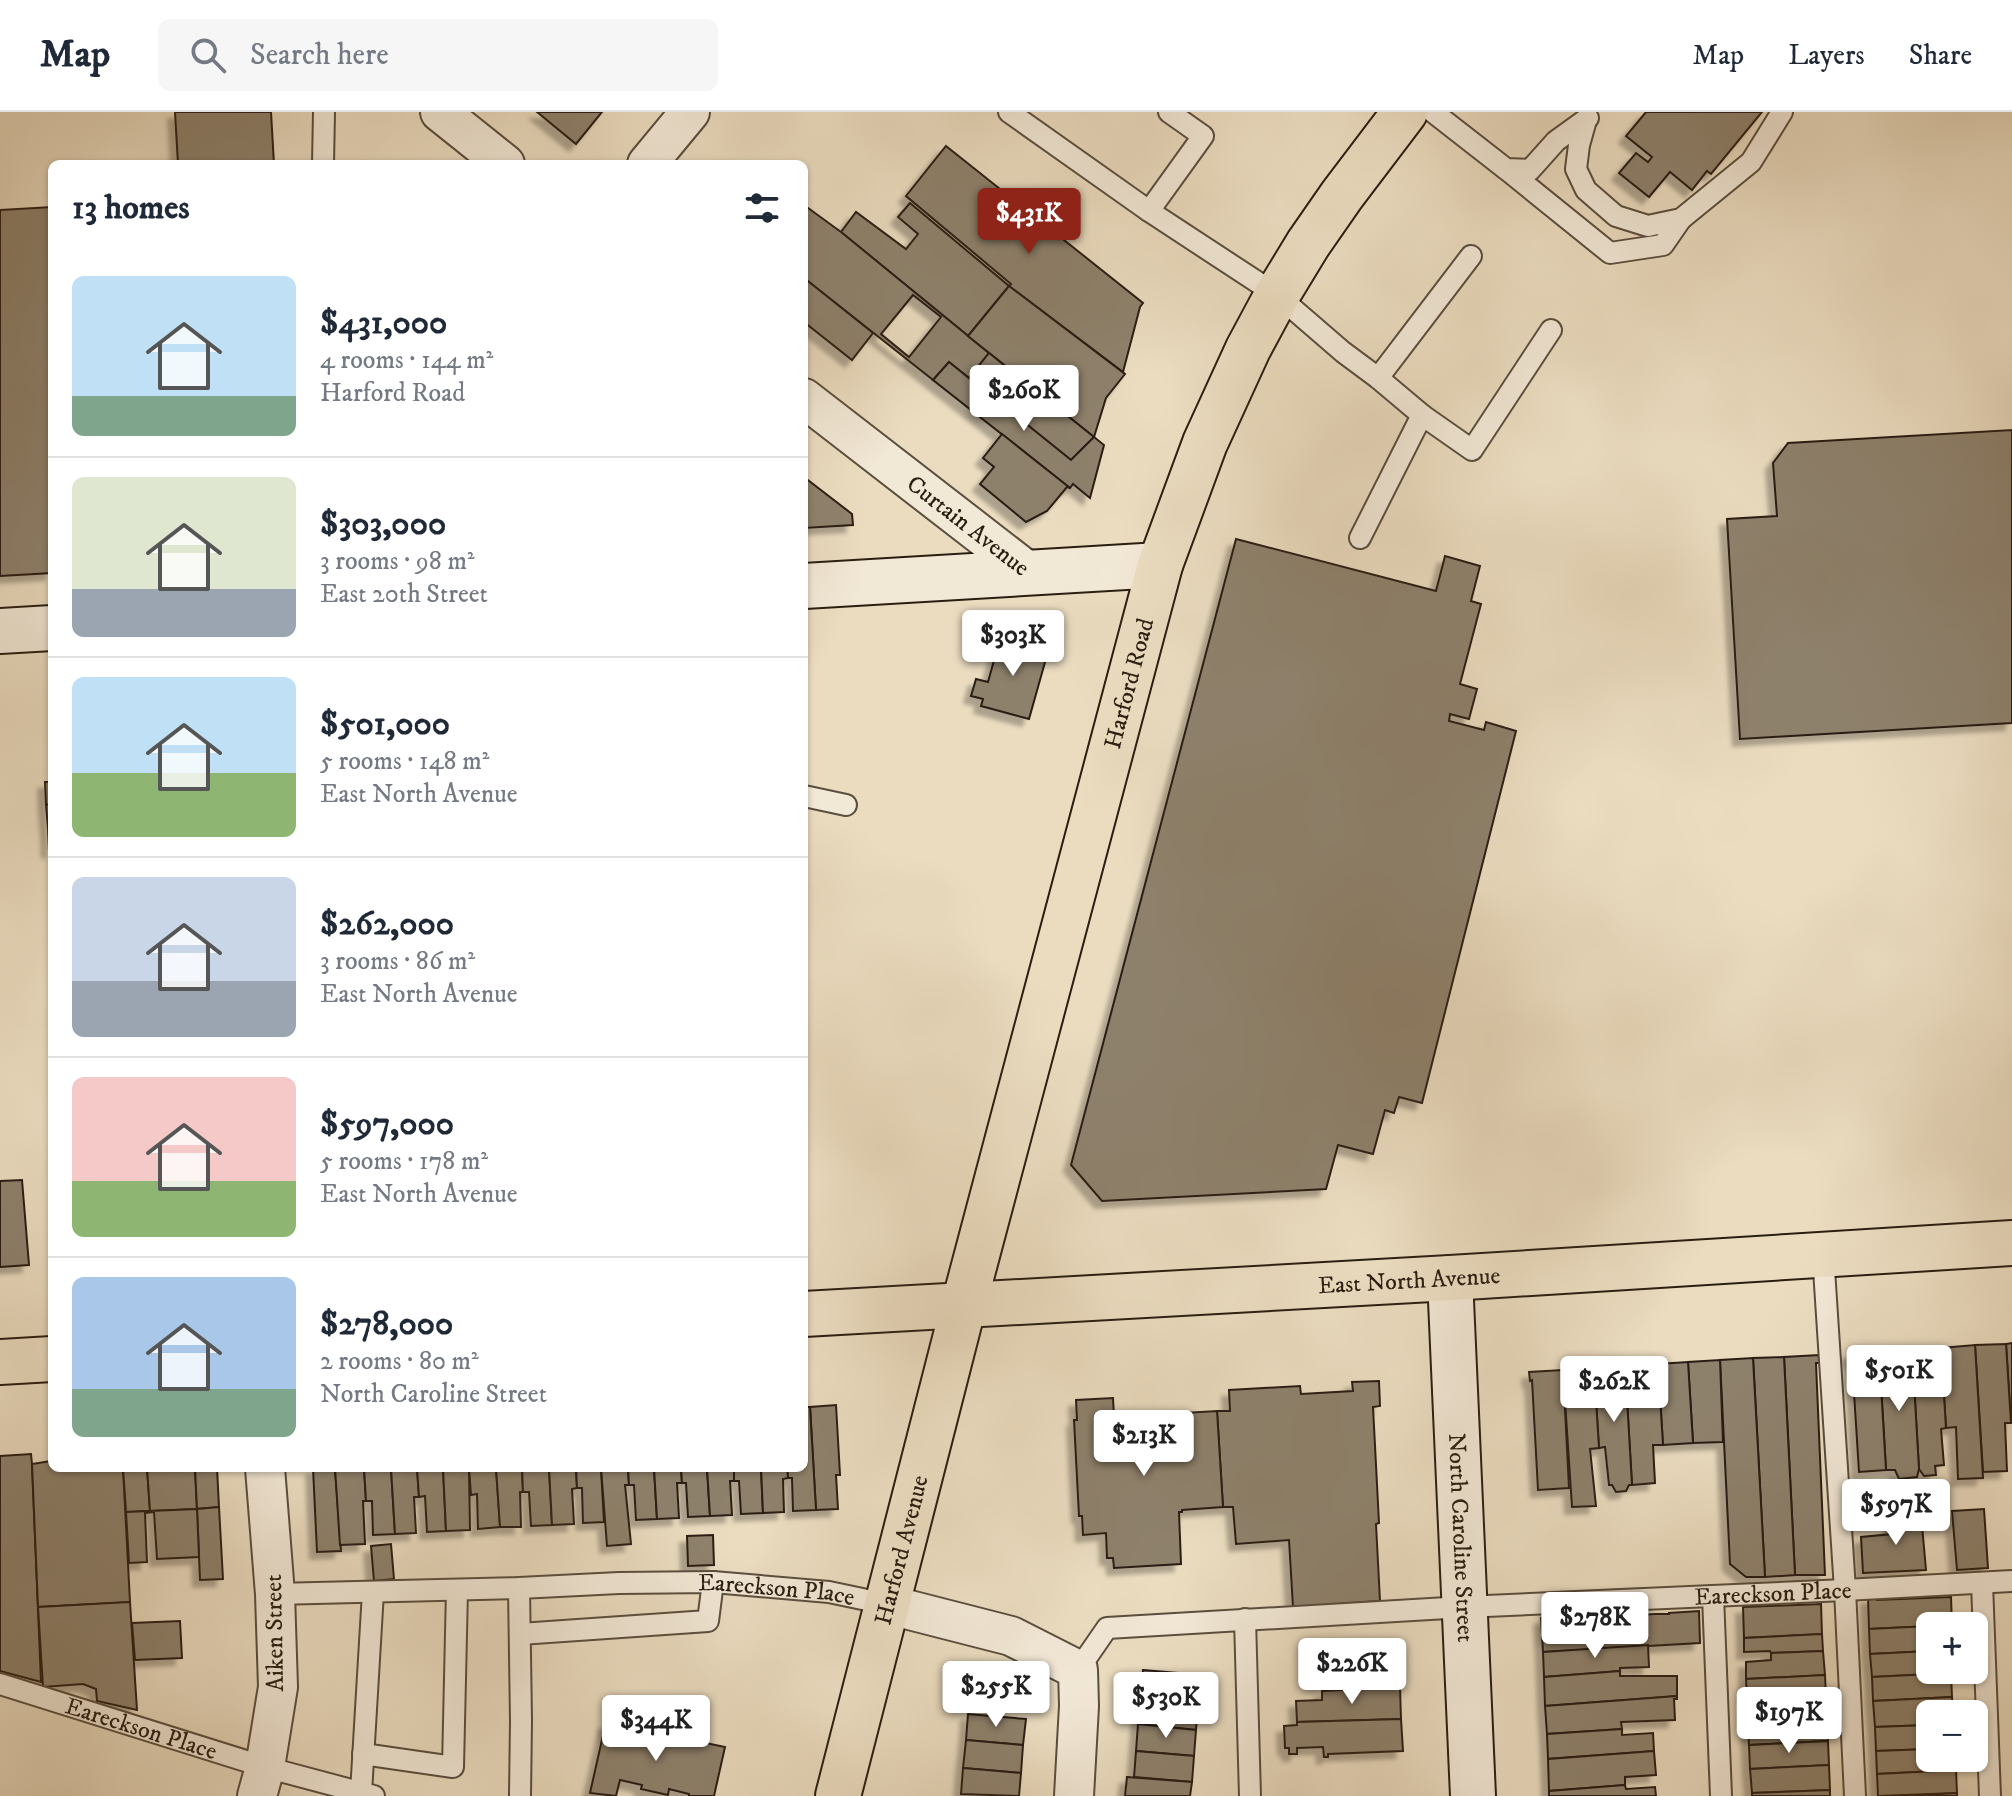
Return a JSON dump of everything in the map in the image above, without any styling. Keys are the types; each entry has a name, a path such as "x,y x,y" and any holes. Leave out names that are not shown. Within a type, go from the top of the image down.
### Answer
{"main road":[{"name":"Harford Road","path":"964,1304 1160,565 1205,443 1248,349 1277,295 1342,195 1405,112"},
{"name":"East North Avenue","path":"808,1314 2012,1243"},
{"name":"Harford Avenue","path":"838,1796 964,1304"},
{"path":"0,1362 48,1359"}],"street":[{"path":"440,112 500,160"},
{"path":"650,160 690,112"},
{"name":"Curtain Avenue","path":"808,401 1030,573 1160,565"},
{"path":"808,586 1030,573"},
{"path":"0,631 48,628"},
{"name":"North Caroline Street","path":"1450,1278 1473,1796"},
{"name":"Aiken Street","path":"261,1782 278,1687 275,1594 265,1472"},
{"name":"Eareckson Place","path":"886,1604 1011,1636 1078,1670"},
{"path":"1074,1796 1078,1670"}],"lane":[{"path":"323,160 324,112"},
{"path":"1009,112 1149,211 1277,295 1422,415 1472,450 1551,330"},
{"path":"1149,211 1203,136 1169,112"},
{"path":"1433,112 1610,253 1663,245 1681,219 1751,162 1782,112"},
{"path":"1506,169 1530,170 1556,141 1589,116"},
{"path":"1589,116 1579,145 1576,169 1586,190 1616,216 1648,226 1681,219"},
{"path":"1378,378 1471,256"},
{"path":"1360,538 1422,415"},
{"path":"808,797 846,805"},
{"path":"1823,1254 1855,1796"},
{"name":"Eareckson Place","path":"1078,1670 1107,1628 1464,1607 2012,1581"},
{"path":"520,1634 708,1621 713,1582"},
{"name":"Eareckson Place","path":"275,1594 713,1582 829,1592 886,1604"},
{"path":"1982,1583 1990,1796"},
{"path":"519,1588 520,1796"},
{"path":"363,1754 453,1767 457,1590"},
{"path":"368,1794 363,1754 373,1592"},
{"path":"1713,1596 1721,1796"},
{"path":"1245,1619 1250,1796"},
{"name":"Eareckson Place","path":"0,1685 261,1782 368,1794"}],"building":[{"path":"175,112 271,112 274,160 178,160"},
{"path":"537,112 602,112 576,144"},
{"path":"1646,112 1762,112 1711,174 1707,171 1692,190 1670,172 1649,197 1619,173 1636,153 1648,162 1652,157 1626,136"},
{"path":"946,146 1143,303 1123,372 1009,286 1011,284 906,196"},
{"path":"910,203 1009,286 968,336 841,232 856,212 906,249 918,234 898,217"},
{"path":"48,207 48,573 0,576 0,210"},
{"path":"808,208 989,353 969,378 949,362 933,380 808,281","holes":["913,295 941,317 909,357 881,334"]},
{"path":"808,281 873,333 852,360 808,325"},
{"path":"1009,286 1125,374 1106,398 1094,437 968,336"},
{"path":"989,353 1094,437 1071,460 969,378"},
{"path":"949,362 1071,460 1094,437 1104,445 1090,498 1073,484 1070,488 933,380"},
{"path":"2012,430 2012,723 1740,739 1727,519 1777,516 1773,463 1788,443"},
{"path":"1002,434 1070,488 1067,487 1047,511 1026,522 980,484 994,467 983,458"},
{"path":"808,480 852,514 853,525 808,528"},
{"path":"1236,539 1436,591 1445,556 1480,566 1471,601 1481,604 1460,684 1477,689 1469,719 1450,714 1449,721 1484,730 1486,722 1516,731 1422,1103 1399,1097 1394,1113 1385,1110 1373,1154 1338,1145 1326,1189 1102,1201 1071,1165"},
{"path":"1001,635 1049,648 1029,719 981,706 983,699 971,696 976,679 988,682"},
{"path":"45,782 48,782 48,805"},
{"path":"22,1180 29,1265 0,1267 0,1181"},
{"path":"2012,1343 2012,1423 2011,1423 2006,1344"},
{"path":"2006,1344 2011,1423 2005,1423 2007,1471 1983,1472 1975,1345"},
{"path":"1975,1345 1983,1478 1958,1479 1956,1427 1946,1428 1941,1348"},
{"path":"1941,1348 1946,1428 1941,1429 1944,1465 1935,1466 1936,1475 1924,1476 1919,1469 1912,1349"},
{"path":"1912,1349 1919,1469 1917,1477 1899,1479 1895,1470 1886,1470 1879,1351"},
{"path":"1879,1351 1886,1470 1859,1472 1849,1353"},
{"path":"1819,1355 1819,1363 1816,1363 1825,1575 1795,1575 1784,1357"},
{"path":"1784,1357 1795,1575 1765,1577 1753,1358"},
{"path":"1753,1358 1765,1577 1746,1577 1730,1564 1720,1360"},
{"path":"1720,1360 1723,1442 1693,1443 1688,1362"},
{"path":"1688,1362 1693,1443 1663,1445 1658,1364"},
{"path":"1658,1364 1663,1445 1653,1445 1655,1483 1632,1485 1625,1365"},
{"path":"1625,1365 1632,1485 1626,1491 1616,1492 1609,1485 1605,1447 1599,1448 1594,1368"},
{"path":"1594,1368 1599,1448 1590,1449 1596,1506 1572,1507 1563,1370"},
{"path":"1563,1370 1569,1488 1538,1490 1529,1372"},
{"path":"1379,1381 1380,1406 1373,1407 1380,1601 1293,1607 1289,1540 1236,1544 1233,1507 1223,1507 1217,1411 1230,1411 1229,1390 1300,1386 1301,1394 1353,1391 1352,1382"},
{"path":"1113,1398 1114,1417 1217,1411 1223,1507 1179,1512 1181,1564 1114,1568 1113,1558 1107,1558 1106,1533 1083,1535 1082,1516 1079,1516 1074,1420 1077,1420 1076,1400"},
{"path":"836,1405 840,1475 836,1475 838,1509 816,1510 810,1407"},
{"path":"810,1407 816,1510 793,1511 792,1478 788,1478 787,1472 808,1472"},
{"path":"31,1454 41,1682 0,1671 0,1456"},
{"path":"48,1461 48,1472 123,1472 130,1602 38,1607 32,1464"},
{"path":"123,1472 147,1472 150,1511 126,1512"},
{"path":"147,1472 195,1472 197,1509 150,1511"},
{"path":"195,1472 217,1472 219,1507 197,1509"},
{"path":"313,1472 335,1472 341,1551 317,1552"},
{"path":"335,1472 364,1472 365,1544 340,1545"},
{"path":"364,1472 391,1472 395,1534 373,1535 372,1501 366,1501"},
{"path":"391,1472 417,1472 419,1497 414,1497 416,1533 395,1534"},
{"path":"417,1472 443,1472 446,1531 427,1532 425,1496 419,1497"},
{"path":"443,1472 469,1472 470,1530 446,1531"},
{"path":"469,1472 496,1472 500,1527 478,1529 477,1494 471,1495"},
{"path":"496,1472 522,1472 521,1527 500,1527"},
{"path":"522,1472 549,1472 552,1525 531,1526 529,1492 523,1492"},
{"path":"549,1472 576,1472 577,1488 572,1489 574,1524 552,1525"},
{"path":"576,1472 601,1472 604,1522 583,1523 582,1488 577,1488"},
{"path":"601,1472 628,1472 629,1485 625,1485 631,1544 607,1546"},
{"path":"628,1472 654,1472 657,1519 636,1520 634,1485 629,1485"},
{"path":"654,1472 681,1472 682,1483 677,1483 679,1518 657,1519"},
{"path":"681,1472 707,1472 710,1516 688,1517 686,1483 682,1483"},
{"path":"707,1472 734,1472 734,1481 730,1481 732,1515 710,1516"},
{"path":"734,1472 761,1472 763,1513 741,1514 739,1481 734,1481"},
{"path":"761,1472 787,1472 788,1478 783,1479 784,1512 763,1513"},
{"path":"219,1507 223,1579 200,1580 197,1509"},
{"path":"197,1509 199,1557 157,1559 154,1512 145,1513 147,1562 129,1563 126,1512"},
{"path":"1984,1509 1988,1568 1957,1570 1952,1511"},
{"path":"1921,1514 1926,1570 1863,1573 1861,1537 1892,1534 1891,1516"},
{"path":"713,1535 714,1565 688,1566 687,1536"},
{"path":"391,1544 394,1579 374,1581 371,1546"},
{"path":"1868,1597 1877,1597 1877,1600 1951,1597 1952,1612 1916,1612 1916,1627 1869,1629"},
{"path":"130,1602 137,1710 97,1701 96,1689 83,1684 43,1687 38,1607"},
{"path":"1821,1604 1822,1634 1744,1638 1743,1607"},
{"path":"1699,1611 1700,1643 1543,1652 1541,1618 1549,1617 1549,1621"},
{"path":"180,1621 182,1658 135,1660 132,1623"},
{"path":"1916,1627 1916,1652 1870,1654 1869,1629"},
{"path":"1822,1634 1823,1651 1744,1652 1744,1638"},
{"path":"1648,1645 1649,1667 1544,1677 1543,1652"},
{"path":"1823,1651 1825,1675 1746,1679 1746,1662 1771,1660 1771,1653"},
{"path":"1916,1652 1916,1675 1872,1677 1870,1654"},
{"path":"1143,1670 1201,1675 1198,1703 1141,1697"},
{"path":"1620,1671 1620,1676 1677,1676 1677,1696 1545,1706 1544,1677"},
{"path":"1825,1675 1826,1698 1773,1700 1772,1695 1747,1697 1746,1679"},
{"path":"1916,1675 1916,1684 1951,1684 1952,1697 1873,1701 1872,1677"},
{"path":"1400,1687 1401,1719 1297,1722 1296,1701 1322,1700 1322,1691"},
{"path":"1677,1696 1674,1699 1675,1720 1621,1722 1622,1729 1547,1734 1545,1706"},
{"path":"1141,1697 1198,1703 1196,1730 1138,1724"},
{"path":"1952,1697 1952,1700 1916,1700 1916,1726 1875,1727 1873,1701"},
{"path":"1826,1698 1827,1721 1748,1724 1747,1707 1773,1706 1773,1700"},
{"path":"968,1714 1026,1719 1023,1745 966,1740"},
{"path":"1401,1719 1403,1751 1328,1754 1324,1757 1323,1747 1297,1748 1297,1754 1289,1754 1289,1748 1285,1748 1284,1726 1297,1725 1297,1722"},
{"path":"1827,1721 1828,1741 1749,1745 1748,1724"},
{"path":"606,1722 725,1747 714,1796 689,1796 669,1789 668,1795 620,1780 616,1796 590,1793"},
{"path":"1138,1724 1196,1730 1194,1756 1136,1751"},
{"path":"1916,1726 1916,1750 1876,1751 1875,1727"},
{"path":"1622,1729 1622,1735 1653,1733 1654,1751 1548,1759 1547,1734"},
{"path":"966,1740 1023,1745 1021,1773 963,1768"},
{"path":"1828,1741 1829,1765 1750,1769 1749,1745"},
{"path":"1916,1750 1916,1772 1877,1774 1876,1751"},
{"path":"1136,1751 1194,1756 1192,1782 1134,1777"},
{"path":"1654,1751 1656,1775 1625,1777 1625,1785 1549,1791 1548,1759"},
{"path":"1829,1765 1830,1790 1752,1793 1750,1769"},
{"path":"963,1768 1021,1773 1019,1796 961,1794"},
{"path":"1956,1772 1957,1793 1878,1796 1877,1774"},
{"path":"1127,1777 1192,1782 1190,1796 1125,1796"},
{"path":"1625,1785 1626,1789 1655,1787 1656,1796 1549,1796 1549,1791"},
{"path":"1830,1790 1830,1796 1752,1796 1752,1793"},
{"path":"1957,1793 1957,1796 1905,1796"}]}
